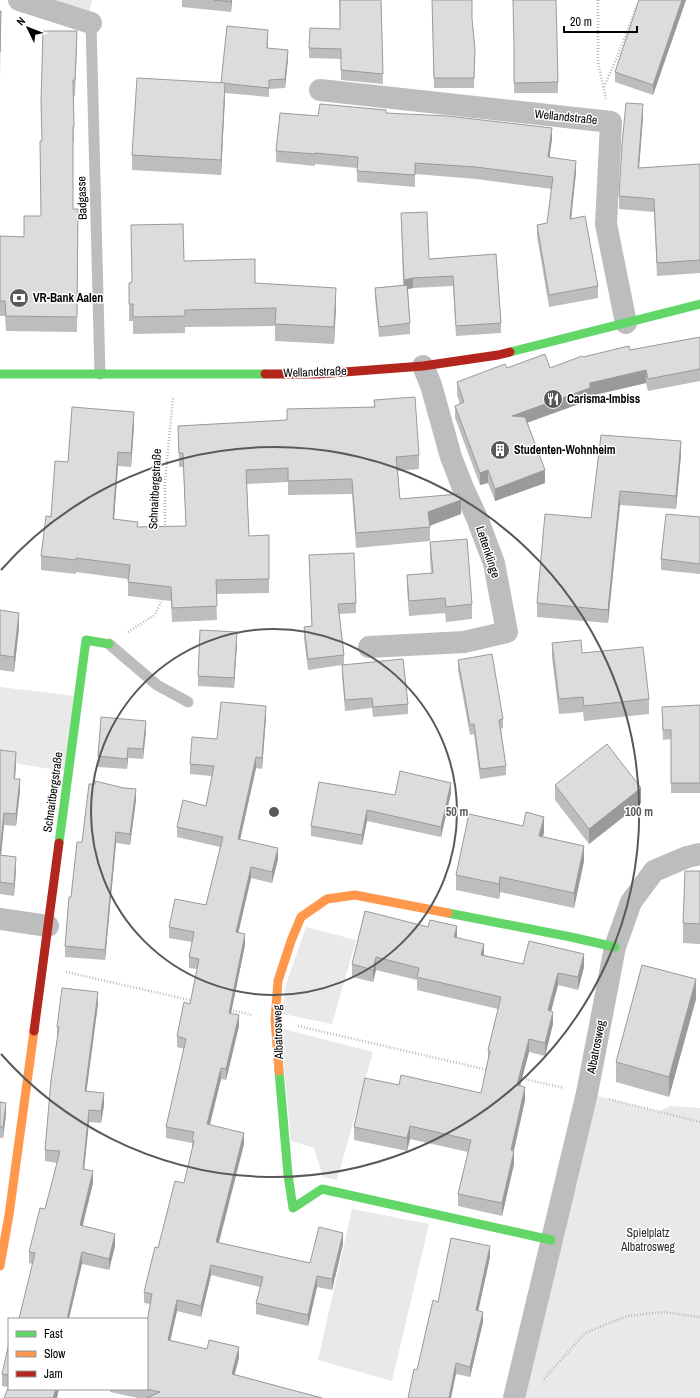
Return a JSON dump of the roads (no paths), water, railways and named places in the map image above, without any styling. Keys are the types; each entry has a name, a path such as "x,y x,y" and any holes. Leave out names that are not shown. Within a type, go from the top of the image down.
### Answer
{"street":[{"path":"19,0 91,22"},
{"name":"Wellandstraße","path":"320,90 611,122 606,224 626,323"},
{"name":"Wellandstraße","path":"0,374 318,374 423,366 498,355 700,304"},
{"name":"Lettenklinge","path":"369,647 464,642 507,632 494,563 451,457 431,384 423,366"},
{"name":"Schnaitbergstraße","path":"0,1266 9,1215 86,640 109,644"},
{"name":"Albatrosweg","path":"514,1398 587,1093 615,947 631,902 654,870 687,857 700,854"},
{"name":"Albatrosweg","path":"551,1240 322,1189 293,1208 288,1175 275,1020 278,981 300,917 327,899 355,895 615,947"},
{"path":"0,919 48,926"}],"lane":[{"name":"Badgasse","path":"91,22 100,374"},
{"path":"109,644 157,685 188,702"}],"place":[{"name":"VR-Bank Aalen","path":"19,298"},
{"name":"Carisma-Imbiss","path":"553,399"},
{"name":"Studenten-Wohnheim","path":"500,450"}],"park label":[{"name":"Spielplatz Albatrosweg","path":"648,1240"}]}
